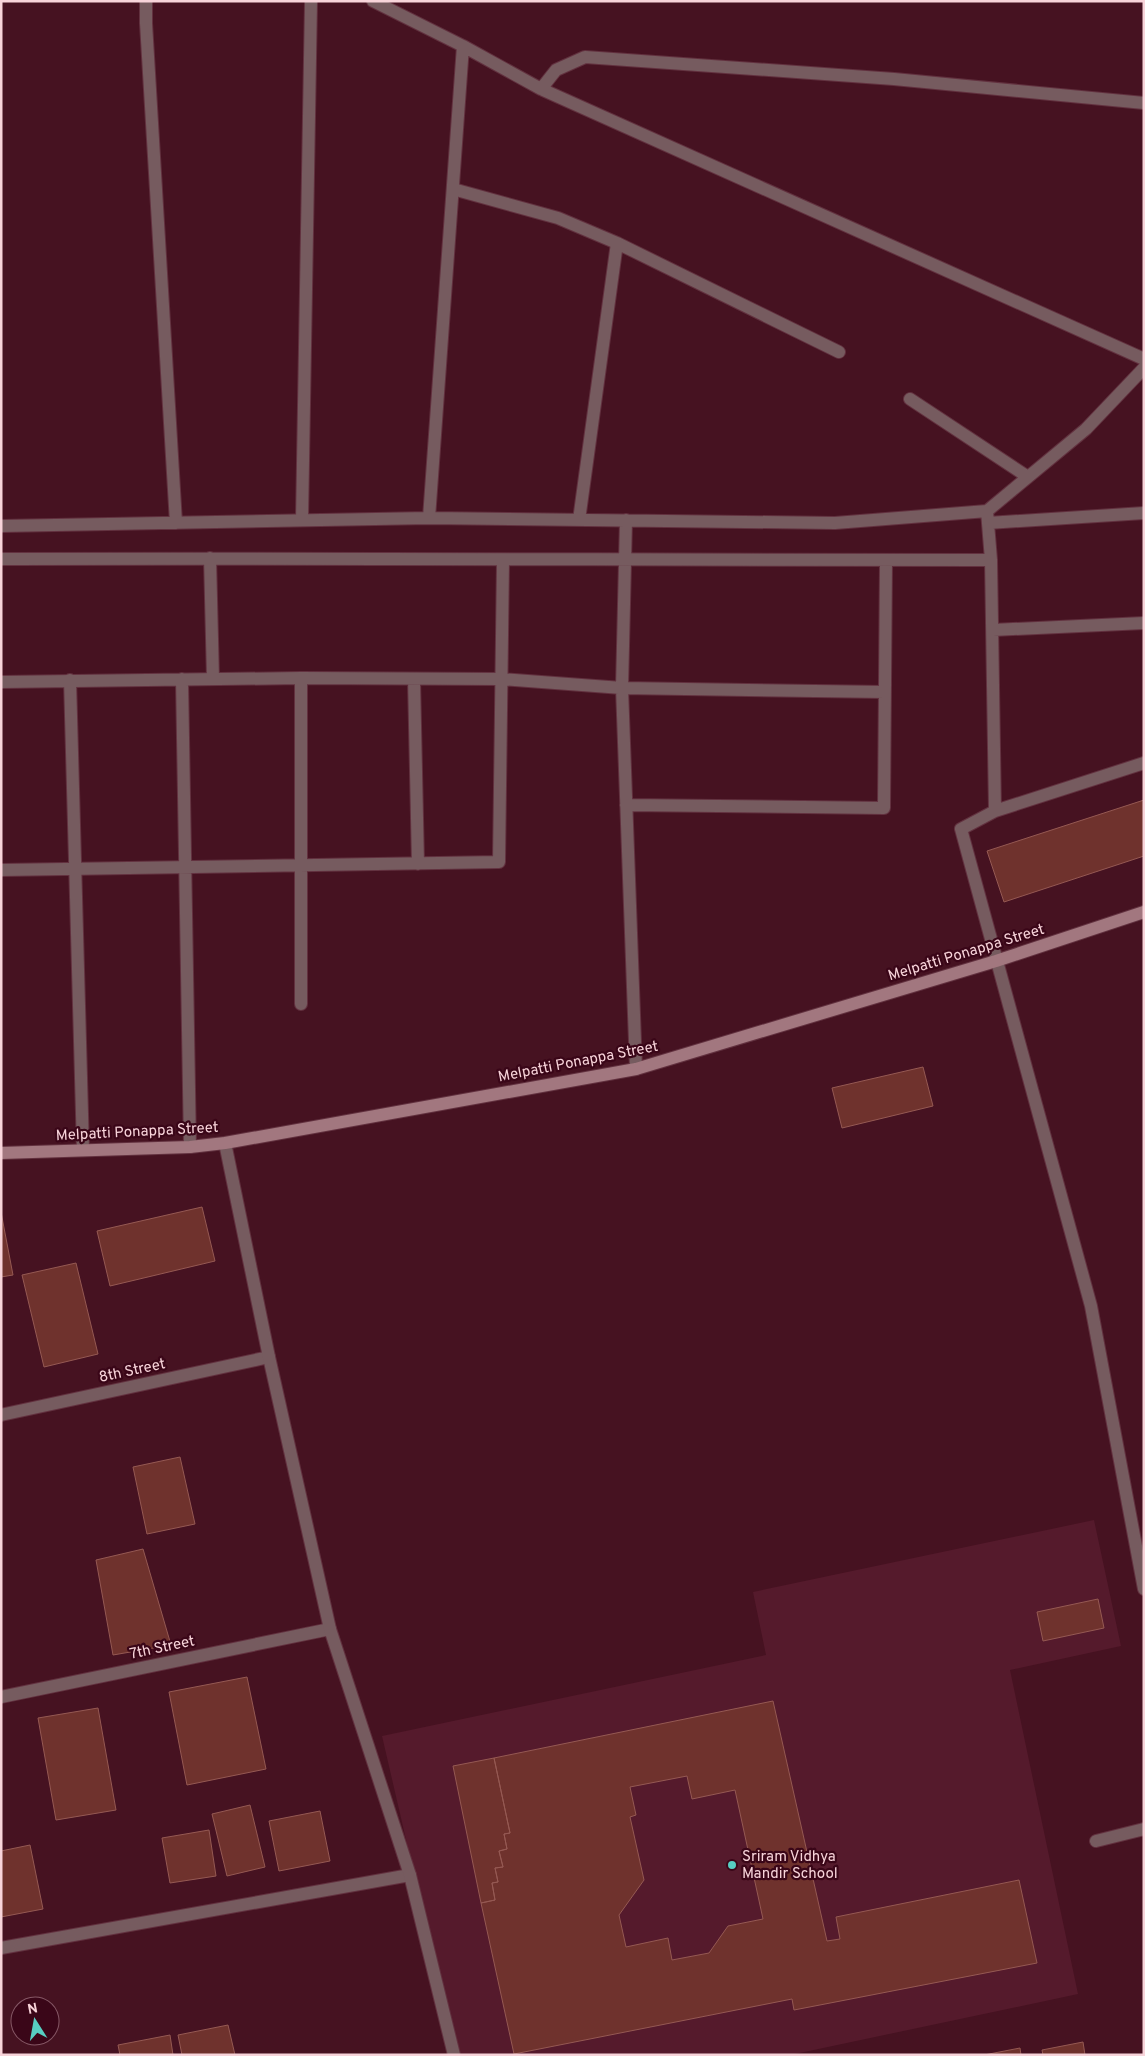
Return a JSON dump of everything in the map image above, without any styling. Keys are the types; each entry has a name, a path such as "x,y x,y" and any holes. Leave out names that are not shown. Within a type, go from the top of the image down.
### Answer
{"main road":[{"name":"Melpatti Ponappa Street","path":"1,1153 190,1147 224,1143 636,1069 996,961 1144,912"}],"street":[{"path":"146,1 149,81 176,523"},
{"path":"302,520 311,1"},
{"path":"373,1 463,46 541,89 1144,359"},
{"path":"429,518 463,46"},
{"path":"541,89 556,70 584,57 894,79 1144,103"},
{"path":"453,189 558,218 617,243 839,352"},
{"path":"579,520 617,243"},
{"path":"995,810 993,630 988,517 1028,477 1086,429 1144,368"},
{"path":"910,399 1028,477"},
{"path":"1,526 429,518 835,523 1144,513"},
{"path":"626,520 622,688 636,1069"},
{"path":"210,558 213,679"},
{"path":"1,559 991,560"},
{"path":"1,870 499,862 503,560"},
{"path":"626,805 884,808 886,560"},
{"path":"993,630 1144,624"},
{"path":"301,678 301,1004"},
{"path":"1,682 301,678 414,679 501,680 622,688 885,692"},
{"path":"182,679 190,1147"},
{"path":"414,679 418,864"},
{"path":"70,680 83,1150"},
{"path":"1144,763 995,810 961,828 1091,1306 1144,1589"},
{"path":"224,1143 269,1358 330,1629 410,1875 454,2055"},
{"name":"8th Street","path":"1,1415 269,1358"},
{"name":"7th Street","path":"1,1697 330,1629"},
{"path":"1096,1842 1144,1829"},
{"path":"1,1948 410,1875"}],"shaded area":[{"name":"Sriram Vidhya Mandir School","path":"1094,1520 1121,1646 1010,1670 1078,1994 790,2055 456,2055 382,1736 766,1655 753,1592"}],"building":[{"path":"1144,800 1144,856 1004,902 987,851"},
{"path":"923,1067 933,1106 842,1128 832,1088"},
{"path":"202,1207 215,1261 110,1286 97,1231"},
{"path":"1,1212 13,1275 1,1277"},
{"path":"76,1263 98,1354 44,1367 22,1275"},
{"path":"180,1457 195,1524 147,1534 133,1467"},
{"path":"143,1549 171,1645 113,1655 96,1560"},
{"path":"1098,1599 1104,1628 1043,1641 1037,1612"},
{"path":"247,1677 266,1769 187,1785 169,1692"},
{"path":"773,1701 827,1941 840,1939 836,1917 1019,1880 1037,1963 794,2010 792,1999 514,2054 481,1903 495,1900 492,1883 498,1882 495,1868 503,1867 499,1851 507,1849 504,1834 510,1833 494,1758","holes":["687,1776 692,1799 735,1790 763,1919 728,1926 709,1953 672,1960 668,1938 626,1947 619,1915 644,1880 630,1817 636,1815 630,1787"]},
{"path":"98,1708 116,1810 56,1820 38,1718"},
{"path":"494,1758 510,1833 504,1834 507,1849 499,1851 503,1867 495,1868 498,1882 492,1883 495,1900 481,1903 453,1766"},
{"path":"250,1805 265,1867 227,1876 212,1814"},
{"path":"320,1811 330,1861 279,1871 269,1821"},
{"path":"209,1830 216,1876 170,1883 162,1838"},
{"path":"30,1845 43,1909 1,1917 1,1851"},
{"path":"228,2025 235,2055 182,2055 178,2035"},
{"path":"170,2035 173,2055 120,2055 118,2045"},
{"path":"1083,2042 1085,2055 1043,2055 1042,2050"},
{"path":"1020,2048 1021,2055 984,2055"}],"place":[{"name":"Sriram Vidhya Mandir School","path":"732,1865"}]}
